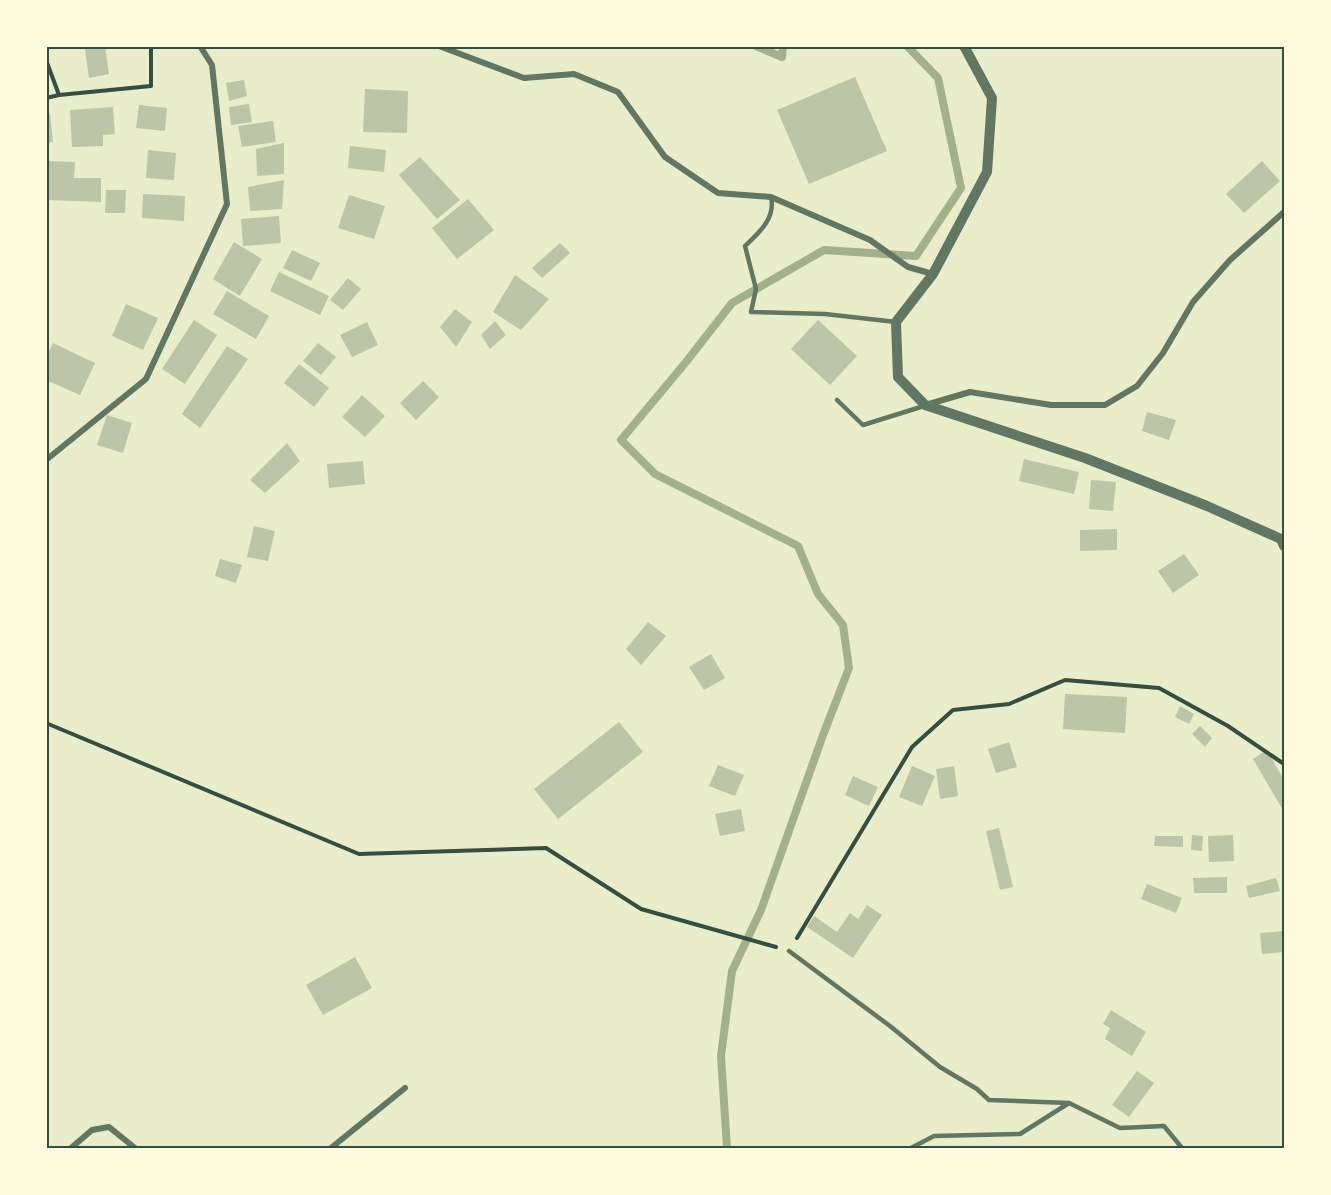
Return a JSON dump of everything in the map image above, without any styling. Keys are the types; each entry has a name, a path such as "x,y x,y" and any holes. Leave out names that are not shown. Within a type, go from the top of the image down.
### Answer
{"street":[{"path":"46,460 146,379 227,204 212,65 200,46"},
{"path":"439,46 524,78 574,74 618,92 664,157 718,193 771,197 870,240 908,267 933,274"},
{"path":"964,46 992,98 987,172 933,274 896,322 898,377 925,405 1107,467 1239,520 1281,539 1284,546"},
{"path":"925,405 970,392 1051,405 1105,405 1137,386 1163,354 1193,302 1230,260 1284,212"},
{"path":"331,1149 405,1088"},
{"path":"71,1149 92,1130 109,1127 135,1149"}],"lane":[{"path":"771,197 773,205 765,227 745,246 756,289 751,312 825,314 896,322"},
{"path":"837,400 863,424 925,405"},
{"path":"789,951 890,1026 940,1067 978,1089 989,1100 1069,1103 1120,1128 1164,1126 1182,1149"},
{"path":"911,1149 934,1136 1020,1134 1069,1103"}],"path":[{"path":"46,98 151,86 151,46"},
{"path":"46,60 59,95"},
{"path":"46,723 359,854 546,848 641,909 789,951 912,747 953,710 1009,704 1065,680 1159,688 1228,726 1284,764"}],"building":[{"path":"105,46 109,74 89,78 85,49"},
{"path":"855,77 887,151 809,184 777,110"},
{"path":"244,80 247,96 229,101 226,83"},
{"path":"365,89 408,91 407,133 363,132"},
{"path":"249,104 252,122 231,125 229,107"},
{"path":"139,105 167,108 165,131 136,128"},
{"path":"113,107 115,134 103,135 103,146 72,147 70,110"},
{"path":"50,114 53,142 46,143 46,115"},
{"path":"273,121 276,142 242,147 238,126"},
{"path":"284,143 284,174 257,176 256,149"},
{"path":"350,146 386,150 384,172 348,168"},
{"path":"148,150 176,153 174,180 146,178"},
{"path":"420,157 460,200 437,219 399,175"},
{"path":"46,161 75,162 74,178 101,178 101,202 46,200"},
{"path":"1262,161 1280,181 1244,213 1226,194"},
{"path":"284,180 282,209 250,211 248,187"},
{"path":"106,190 126,190 125,213 105,213"},
{"path":"143,194 185,196 184,221 142,218"},
{"path":"349,195 385,206 374,239 338,228"},
{"path":"468,199 494,230 457,259 432,228"},
{"path":"279,216 281,243 243,246 241,219"},
{"path":"234,242 262,259 240,296 213,279"},
{"path":"560,243 570,253 542,278 532,268"},
{"path":"292,250 320,263 311,281 283,268"},
{"path":"279,272 329,296 320,315 270,291"},
{"path":"515,275 549,299 521,330 493,312"},
{"path":"348,278 361,289 343,310 330,300"},
{"path":"227,291 269,316 256,339 213,314"},
{"path":"126,304 158,318 143,350 112,336"},
{"path":"455,309 472,322 456,347 440,327"},
{"path":"194,320 217,335 185,384 162,369"},
{"path":"818,320 857,356 830,385 791,349"},
{"path":"495,321 506,335 490,349 481,335"},
{"path":"367,322 378,345 352,357 340,335"},
{"path":"53,343 95,363 80,395 46,380 46,357"},
{"path":"318,343 336,357 321,375 303,361"},
{"path":"227,346 248,359 200,428 182,414"},
{"path":"299,364 329,388 314,407 284,383"},
{"path":"423,381 439,397 416,420 400,403"},
{"path":"362,395 385,416 365,437 342,417"},
{"path":"1147,412 1176,420 1169,440 1142,431"},
{"path":"107,415 132,423 123,453 97,445"},
{"path":"287,443 300,461 265,493 250,480"},
{"path":"1024,459 1079,472 1074,494 1019,481"},
{"path":"363,461 365,484 329,488 327,464"},
{"path":"1091,480 1116,482 1113,511 1089,509"},
{"path":"254,526 275,531 268,561 247,557"},
{"path":"1117,529 1117,550 1080,551 1080,530"},
{"path":"1184,554 1199,575 1173,593 1158,571"},
{"path":"220,559 242,565 236,583 215,576"},
{"path":"648,622 666,636 641,665 626,649"},
{"path":"711,654 725,678 704,690 689,667"},
{"path":"1065,694 1127,697 1125,733 1063,729"},
{"path":"1180,706 1194,714 1189,724 1175,717"},
{"path":"619,722 643,752 558,819 534,789"},
{"path":"1200,726 1212,738 1205,747 1192,734"},
{"path":"1009,742 1017,767 996,773 988,749"},
{"path":"1267,750 1284,780 1284,812 1253,759"},
{"path":"718,765 744,775 735,796 709,786"},
{"path":"912,766 935,776 922,806 899,797"},
{"path":"954,766 958,796 940,799 936,769"},
{"path":"853,776 878,787 869,806 845,795"},
{"path":"741,809 745,831 720,836 715,814"},
{"path":"999,828 1013,887 1000,890 986,831"},
{"path":"1192,835 1203,836 1202,851 1191,850"},
{"path":"1233,835 1234,861 1209,862 1208,836"},
{"path":"1155,836 1183,836 1183,847 1154,846"},
{"path":"1227,877 1227,893 1194,893 1193,878"},
{"path":"1276,878 1280,891 1249,898 1246,886"},
{"path":"1147,884 1182,898 1176,913 1141,899"},
{"path":"867,905 882,915 853,958 807,927 814,916 837,932 850,913 858,919"},
{"path":"1284,931 1284,952 1262,954 1260,933"},
{"path":"355,957 372,988 323,1015 306,985"},
{"path":"1111,1010 1146,1032 1132,1056 1105,1039 1110,1028 1103,1024"},
{"path":"1137,1071 1154,1083 1129,1117 1112,1105"}],"waterway":[{"path":"756,46 782,57 783,46"},
{"path":"727,1148 721,1056 732,971 761,910 849,668 843,625 818,594 798,546 655,474 621,440 732,303 824,250 916,256 961,188 938,78 907,46"}]}
